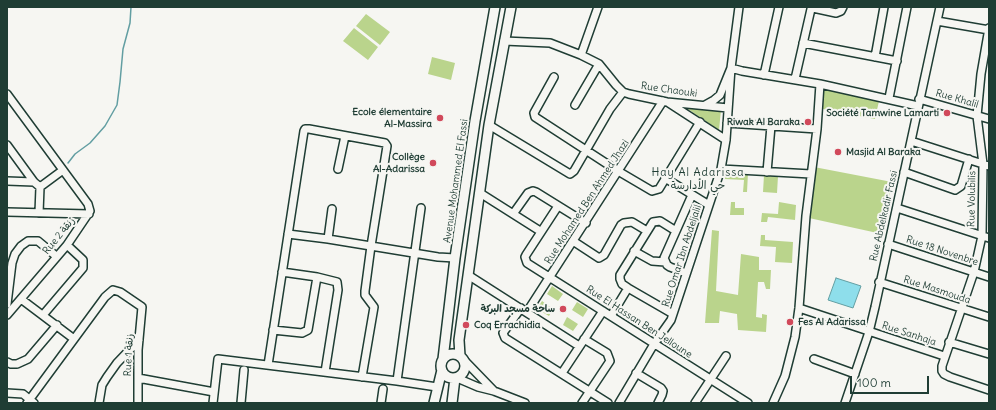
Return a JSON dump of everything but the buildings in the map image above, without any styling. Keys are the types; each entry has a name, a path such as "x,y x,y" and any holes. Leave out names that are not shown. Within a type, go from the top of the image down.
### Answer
{"main road":[{"name":"Avenue Mohammed El Fassi","path":"434,403 442,370 441,366 455,258 481,86 495,7"},
{"path":"442,370 447,377 456,378 465,370 465,362 462,357 459,340 489,125 511,7"},
{"path":"443,359 451,354 462,357"},
{"path":"452,403 456,378"}],"street":[{"path":"581,55 598,7"},
{"name":"Rue Omar Ibn Abdeljalil","path":"619,403 673,314 721,169 728,123 731,68 739,7"},
{"path":"764,75 779,7"},
{"path":"795,79 810,9 813,8 836,13 841,11 842,7"},
{"path":"875,57 884,7"},
{"path":"889,98 907,7"},
{"name":"Rue Abdelkadir Fassi","path":"845,403 869,332 911,141 918,102 940,7"},
{"path":"937,21 989,29"},
{"name":"Rue Volubilis","path":"989,29 985,75 977,116 986,165 985,237 944,356 942,366 942,371 944,374 989,390"},
{"path":"489,125 568,174 572,174 610,109 623,92 611,80 599,64 581,55 550,44 504,41"},
{"path":"803,43 896,61"},
{"path":"575,105 599,64"},
{"path":"705,105 720,95 731,68"},
{"name":"Rue Khalil","path":"731,68 889,98 918,102 989,119"},
{"path":"554,77 534,113 536,118 652,191 657,190 664,181 700,122"},
{"path":"773,403 790,363 799,308 802,254 817,129 820,84"},
{"name":"Rue Chaouki","path":"623,92 665,102 728,108"},
{"path":"7,94 88,204 90,211 89,214"},
{"path":"665,102 700,122 726,140"},
{"name":"Rue Mohamed Ben Ahmed Jhazi","path":"562,374 506,339 503,333 524,310 550,277 618,171 665,102"},
{"path":"728,123 817,129"},
{"path":"767,172 771,126"},
{"path":"268,365 304,131 309,128 345,136 385,142 387,146 365,292 365,295 374,307 362,377"},
{"path":"338,169 345,136"},
{"path":"911,141 986,165"},
{"path":"7,145 34,182 40,187"},
{"path":"904,172 955,190 961,186 969,160"},
{"path":"721,169 811,174"},
{"path":"40,187 63,170"},
{"path":"7,180 34,182"},
{"path":"664,181 692,195 709,206"},
{"path":"40,187 40,213"},
{"path":"513,214 528,193 533,191 586,223"},
{"path":"480,193 540,231 558,206"},
{"path":"665,262 664,258 666,253 692,195"},
{"path":"397,381 421,208"},
{"path":"896,208 985,237"},
{"path":"328,238 332,209"},
{"name":"Rue 2 زنقة","path":"7,212 89,214"},
{"name":"Rue 2 زنقة","path":"7,315 66,245 89,214"},
{"path":"673,314 622,284 620,274 651,224 656,220 676,230"},
{"path":"573,242 599,258 604,255 624,223 632,222 647,231"},
{"name":"Rue El Hassan Ben Jelloune","path":"540,231 525,257 527,263 710,379 736,400 748,403"},
{"path":"288,234 328,238 414,253 455,258"},
{"path":"7,304 12,263 15,254 21,246 28,241 38,241 56,256"},
{"name":"Rue 18 Novenbre","path":"888,244 989,278"},
{"path":"43,315 83,268 83,260 66,245"},
{"path":"634,251 652,261 665,262 670,267 686,273"},
{"path":"282,272 335,281 339,286 325,372"},
{"path":"468,275 579,346"},
{"path":"273,330 302,333 308,330 317,277"},
{"name":"Rue Masmouda","path":"880,282 989,317"},
{"path":"610,316 628,288"},
{"name":"Rue 1 زنقة","path":"74,339 105,297 113,290 120,292 142,307 139,340 138,403"},
{"path":"7,392 23,394 30,402 74,339 22,299"},
{"name":"Rue Sanhaja","path":"799,308 944,356"},
{"path":"603,311 562,374 608,403"},
{"path":"7,362 17,364 28,359 57,325"},
{"path":"582,403 610,361 607,353 584,339"},
{"path":"99,403 102,385 107,377 117,363 139,340"},
{"path":"949,342 989,354"},
{"path":"695,403 726,356"},
{"path":"462,357 494,391"},
{"path":"213,403 218,359 437,387"},
{"path":"814,359 855,374"},
{"path":"242,403 244,370"},
{"path":"636,373 661,388 663,391 658,403"},
{"path":"138,378 214,392"},
{"path":"456,378 525,403"},
{"path":"381,403 383,389"}],"green space":[{"path":"366,14 390,32 380,45 356,26"},
{"path":"354,28 378,47 368,60 343,41"},
{"path":"432,57 455,63 451,80 428,74"},
{"path":"823,89 879,101 875,119 818,108"},
{"path":"682,105 721,110 719,130"},
{"path":"814,167 892,182 882,234 809,218"},
{"path":"726,172 748,173 747,192 743,192 744,180 725,179"},
{"path":"764,175 778,176 777,193 763,192"},
{"path":"731,202 735,202 735,208 744,208 744,215 730,215"},
{"path":"779,202 796,205 795,220 768,217 767,222 761,222 762,213 778,214"},
{"path":"712,230 719,231 716,291 738,295 741,254 759,257 759,270 771,270 770,289 766,289 764,282 758,282 756,317 762,318 762,314 767,315 766,332 738,330 737,314 720,311 719,323 705,323"},
{"path":"761,235 765,235 765,240 793,242 792,263 775,262 776,247 760,246"},
{"path":"552,286 563,294 558,301 547,294"},
{"path":"542,301 553,309 549,316 537,309"},
{"path":"577,302 588,309 583,317 572,310"},
{"path":"567,317 578,324 573,331 563,325"}],"water":[{"path":"836,278 861,286 853,308 828,300"}],"waterway":[{"path":"68,163 75,154 90,143 105,126 117,105 123,49 130,23 131,7"}],"place":[{"name":"Société Tamwine Lamarti","path":"947,113"},
{"name":"Ecole élementaire Al-Massira","path":"440,118"},
{"name":"Riwak Al Baraka","path":"808,122"},
{"name":"Masjid Al Baraka","path":"838,152"},
{"name":"Collège Al-Adarissa","path":"433,163"},
{"name":"ساحة مسجد البركة","path":"563,309"},
{"name":"Fes Al Adarissa","path":"790,322"},
{"name":"Coq Errachidia","path":"466,325"}],"district":[{"name":"Hay Al Adarissa حي الأدارسة","path":"698,179"}]}
